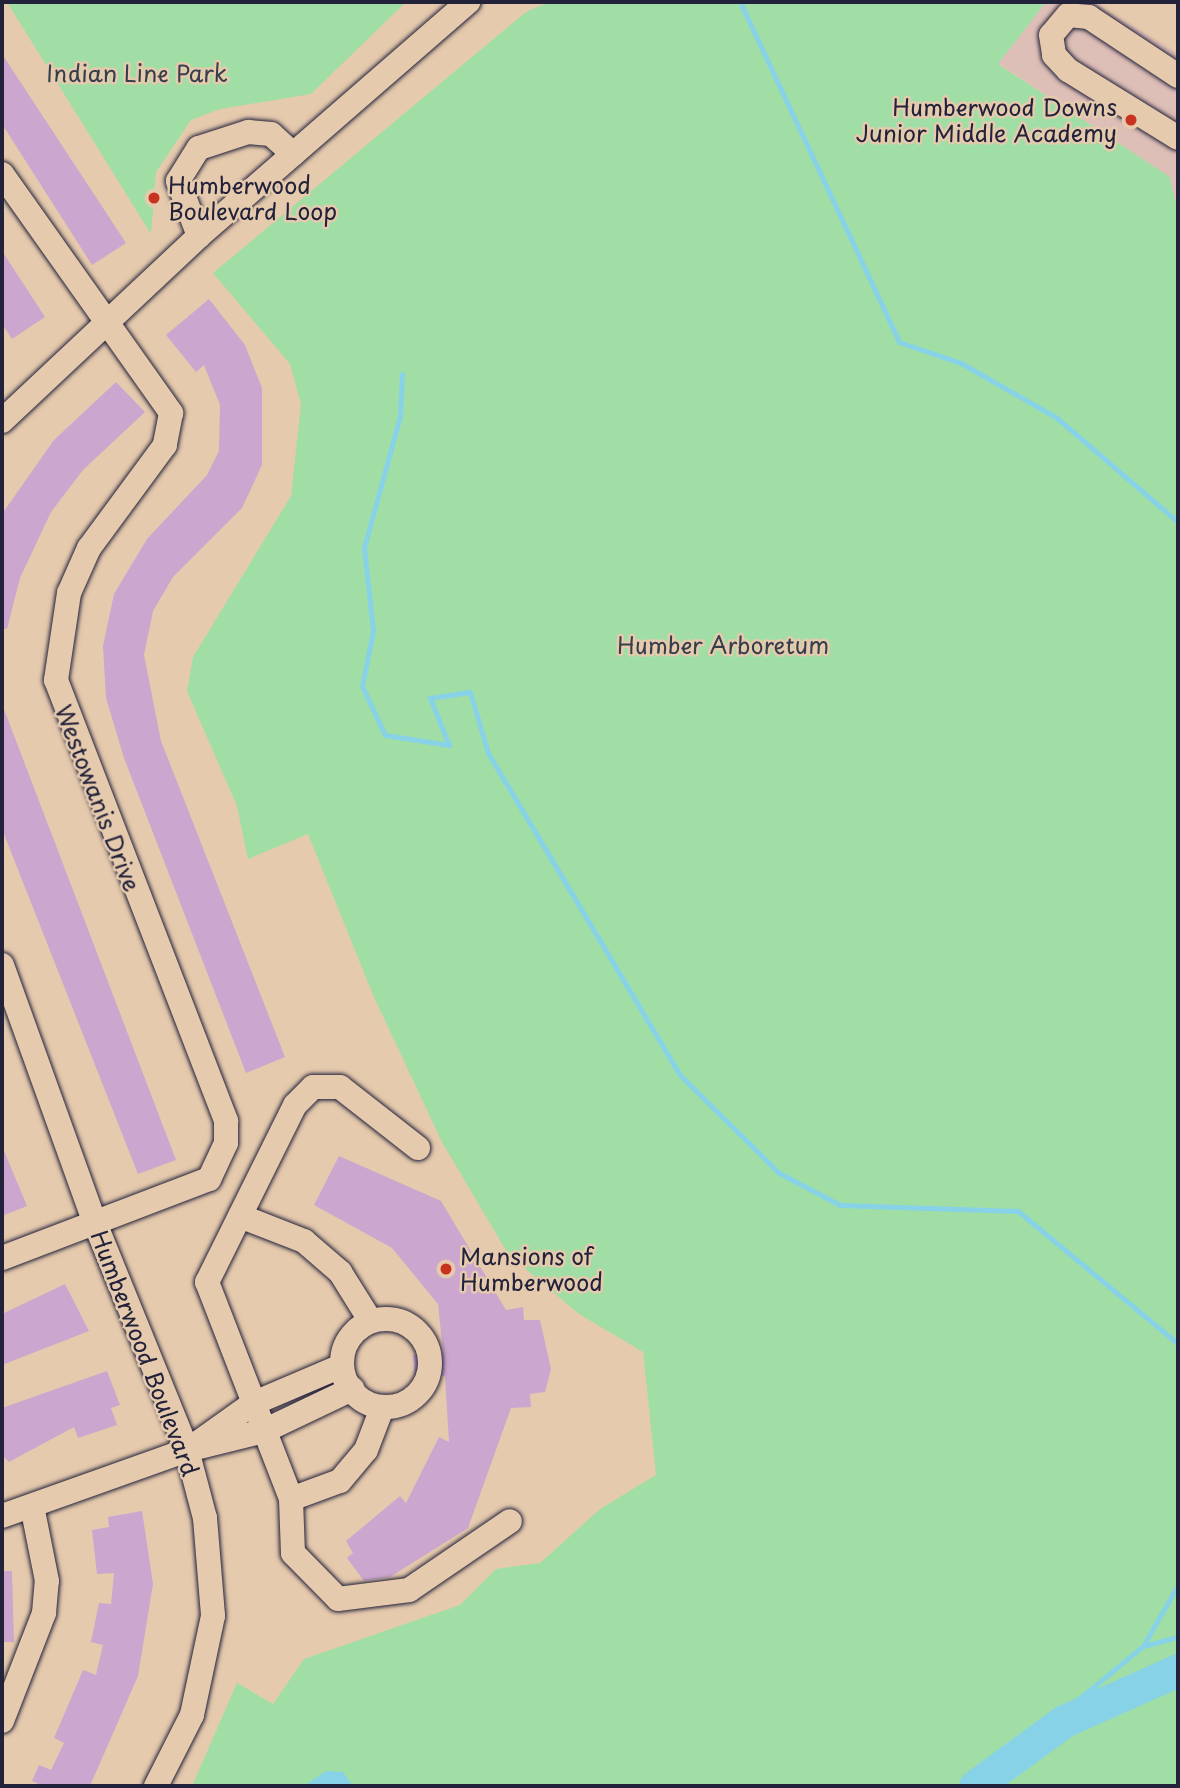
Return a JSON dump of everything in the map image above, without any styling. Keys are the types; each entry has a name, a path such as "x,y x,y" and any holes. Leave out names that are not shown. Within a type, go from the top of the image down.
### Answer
{"street":[{"path":"4,416 109,323 199,236 468,2"},
{"path":"1178,76 1089,17 1068,15 1051,35 1054,55 1068,70 1178,138"},
{"path":"199,236 178,181 199,148 248,132 271,134 293,154"},
{"path":"2,174 109,323"},
{"name":"Westowanis Drive","path":"95,1223 209,1179 226,1143 226,1121 56,680 69,593 89,548 172,428 161,392 109,323"},
{"name":"Humberwood Boulevard","path":"2,965 95,1223 187,1450 205,1518 213,1616 192,1715 156,1786"},
{"path":"418,1148 340,1087 313,1087 295,1105 207,1282 291,1499 293,1553 338,1599 409,1590 510,1521"},
{"path":"240,1216 304,1241 341,1272 370,1320"},
{"path":"2,1258 95,1223"},
{"path":"291,1499 340,1481 366,1450 382,1408 418,1395 431,1368 421,1333 402,1320 370,1320 352,1333 341,1366 352,1389 382,1408"},
{"path":"187,1450 252,1404 341,1366"},
{"path":"2,1516 187,1450 264,1431 352,1389"},
{"path":"2,1721 44,1613 47,1581 33,1506"}],"shaded area":[{"name":"Humberwood Downs Junior Middle Academy","path":"1046,2 1092,2 1178,53 1178,211 1170,177 998,63"}],"green space":[{"name":"Indian Line Park","path":"7,2 406,2 311,94 220,109 191,120 156,172 151,234"},
{"name":"Humber Arboretum","path":"549,2 1046,2 998,64 1170,177 1178,211 1178,1786 192,1786 237,1683 273,1704 304,1659 460,1605 496,1569 540,1563 600,1509 656,1475 643,1352 579,1314 508,1254 442,1142 373,995 308,834 248,859 237,806 187,691 193,657 291,496 301,404 290,364 213,273 526,12"}],"water":[{"path":"326,1771 343,1772 353,1786 304,1786"}],"building":[{"path":"2,54 126,243 92,265 2,124"},
{"path":"2,251 45,317 12,339 2,324"},
{"path":"209,299 245,345 262,388 262,465 242,508 173,577 153,611 144,655 161,741 285,1057 246,1073 124,758 106,698 103,646 114,594 147,539 207,475 219,451 220,405 204,365 196,372 166,335"},
{"path":"116,382 145,412 83,470 51,512 20,578 7,629 2,628 2,514 54,440"},
{"path":"2,704 176,1160 138,1174 2,829"},
{"path":"2,1146 27,1206 2,1216"},
{"name":"Mansions of Humberwood","path":"339,1156 441,1201 506,1310 523,1307 524,1320 540,1320 551,1369 545,1392 530,1394 531,1407 511,1408 468,1528 390,1577 364,1581 347,1558 353,1553 346,1541 400,1496 406,1503 439,1437 449,1442 445,1376 415,1378 413,1355 443,1352 438,1304 392,1248 314,1205"},
{"path":"65,1284 89,1331 2,1365 2,1314"},
{"path":"107,1371 120,1405 111,1408 117,1425 78,1438 74,1427 9,1462 2,1455 2,1408"},
{"path":"142,1511 153,1584 138,1676 90,1786 43,1786 32,1781 39,1765 51,1770 64,1743 54,1738 83,1670 96,1675 103,1645 91,1642 99,1603 111,1604 114,1573 97,1574 92,1530 109,1527 108,1517"},
{"path":"2,1571 12,1571 14,1642 2,1642"}],"waterway":[{"path":"740,2 899,342 961,363 1057,418 1178,522"},
{"path":"402,374 400,416 364,548 373,631 362,686 385,735 449,745 430,698 470,692 488,753 680,1075 779,1173 840,1205 1018,1211 1178,1344"},
{"path":"973,1786 1143,1646 1178,1585"},
{"path":"1144,1646 1178,1637"},
{"path":"975,1786 1064,1721 1178,1670"}],"place":[{"name":"Humberwood Downs Junior Middle Academy","path":"1131,120"},
{"name":"Humberwood Boulevard Loop","path":"154,198"},
{"name":"Mansions of Humberwood","path":"446,1269"}]}
